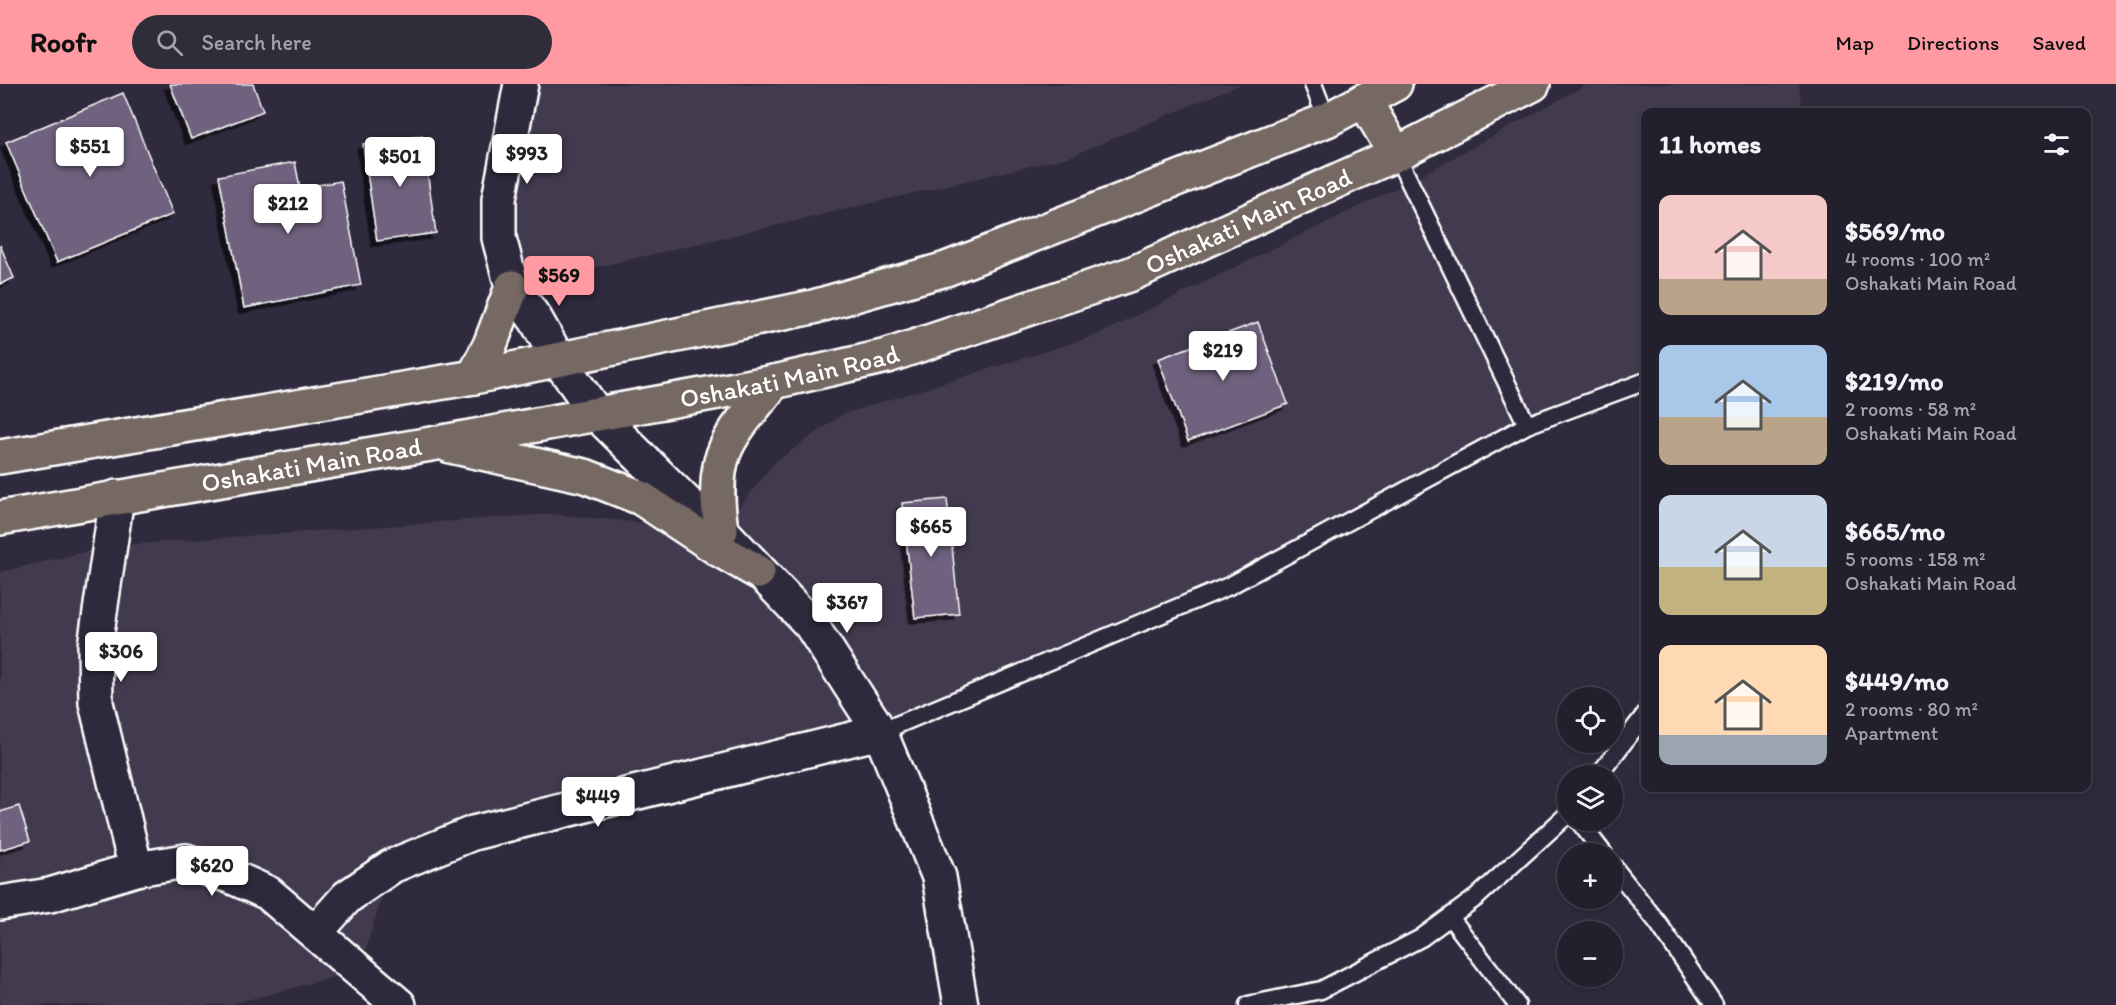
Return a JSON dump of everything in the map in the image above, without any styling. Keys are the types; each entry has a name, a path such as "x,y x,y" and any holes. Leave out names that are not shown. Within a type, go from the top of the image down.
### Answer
{"main road":[{"path":"0,457 474,377 813,307 946,269 1327,120 1395,84"},
{"name":"Oshakati Main Road","path":"0,518 774,382 887,356 1131,274 1396,154 1533,84"},
{"path":"1364,100 1396,154"},
{"path":"474,377 490,345 512,287"},
{"path":"721,530 716,493 720,459 730,437 774,382"},
{"path":"437,443 585,476 641,498 718,549 758,572"}],"street":[{"path":"521,84 499,199 499,238 512,287 596,413 689,505 721,530 758,572 811,625 880,732 939,876 961,1005"},
{"path":"117,497 95,646 96,703 136,869"},
{"path":"316,932 347,897 392,866 473,833 880,732"},
{"path":"0,903 50,895 136,869 186,861 232,877 268,893 399,1005"}],"lane":[{"path":"1313,84 1327,120"},
{"path":"1396,154 1527,425"},
{"path":"880,732 1228,586 1527,425 1641,383"},
{"path":"1606,765 1641,720"},
{"path":"1248,1005 1292,998 1343,981 1420,938 1477,897 1557,824"},
{"path":"1586,831 1596,843"},
{"path":"1623,879 1658,923 1714,1005"},
{"path":"1450,917 1517,1005"}],"shaded area":[{"path":"521,84 1241,84 1069,157 512,287 499,199"},
{"path":"1588,84 1799,84 1802,108 1641,108 1641,382 1527,425 1229,586 880,732 392,865 359,970 229,1005 0,1005 0,572 110,546 550,514 721,530 775,462 843,414 1095,336 1409,182"}],"building":[{"path":"170,84 253,84 263,111 191,139"},
{"path":"123,93 173,214 57,262 6,142"},
{"path":"422,136 436,233 377,241 363,144"},
{"path":"295,162 300,188 341,181 361,285 244,308 219,176"},
{"path":"0,245 14,278 0,284"},
{"path":"1258,322 1288,404 1188,441 1158,359"},
{"path":"947,499 959,614 915,618 902,503"},
{"path":"19,806 30,841 0,850 0,812"}]}
